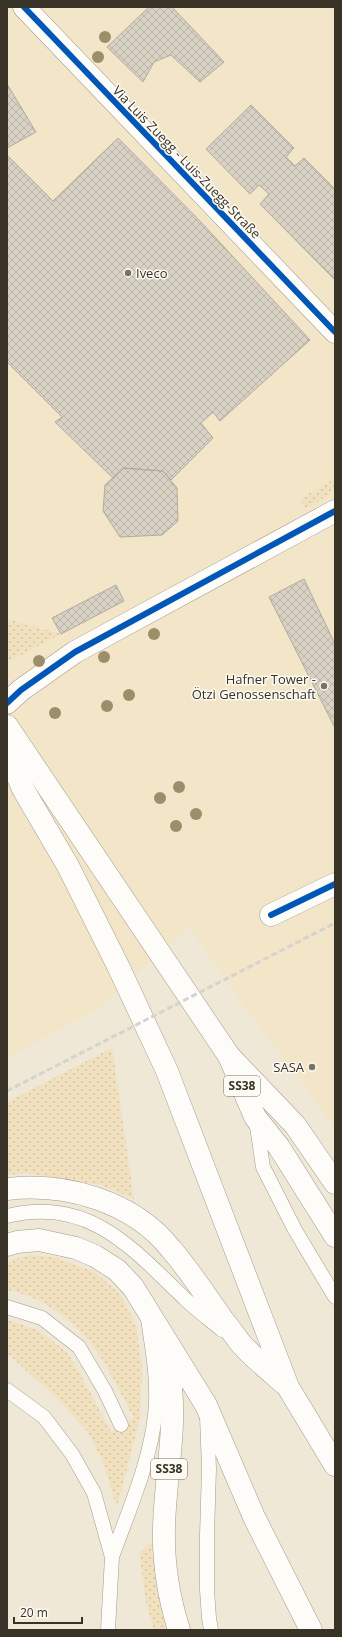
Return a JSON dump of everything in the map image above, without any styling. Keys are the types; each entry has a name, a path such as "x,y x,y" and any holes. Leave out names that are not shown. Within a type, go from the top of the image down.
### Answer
{"main road":[{"name":"Via Luis Zuegg - Luis-Zuegg-Straße","path":"24,7 335,332"},
{"path":"7,702 21,690 75,652 335,511"},
{"path":"7,726 229,1056 295,1125 335,1183"},
{"path":"7,752 23,789 68,866 112,954 167,1071 288,1387 335,1465"},
{"path":"271,915 299,900 335,884"},
{"name":"SS38","path":"229,1056 255,1117 279,1147 335,1236"},
{"path":"7,1189 26,1187 66,1190 122,1209 140,1220 154,1230 171,1248 243,1346 288,1387"},
{"path":"7,1245 17,1242 39,1240 76,1248 95,1256 117,1270 133,1287 206,1405 254,1517 311,1630"},
{"name":"SS38","path":"147,1310 170,1378 173,1424 164,1529 167,1576 174,1614 179,1630"}],"lane":[{"path":"255,1117 263,1167 295,1230 335,1296"},
{"path":"7,1216 20,1213 54,1212 93,1223 114,1234 142,1256 198,1311 243,1346"},
{"path":"7,1307 42,1318 79,1347 105,1391 121,1425"},
{"path":"108,1630 112,1557 147,1457 155,1415 156,1383 147,1310"},
{"path":"7,1390 44,1417 72,1454 94,1493 112,1557"},
{"path":"206,1405 209,1470 207,1590 211,1630"}],"path":[{"path":"75,652 107,688 229,897 282,870 299,900"}],"shaded area":[{"path":"7,7 335,7 335,1128 244,1006 189,927 96,1010 7,1058"},
{"path":"335,478 335,492 305,509 301,499"},
{"path":"7,619 61,634 10,661 7,656"},
{"path":"112,1048 134,1199 100,1185 27,1173 7,1175 7,1102"},
{"path":"29,1255 54,1257 95,1272 118,1292 128,1308 137,1330 142,1369 140,1419 117,1507 102,1460 88,1432 58,1399 7,1353 7,1320 35,1329 68,1354 111,1432 134,1418 103,1361 90,1342 80,1331 58,1312 34,1298 7,1290 7,1261"},
{"path":"152,1542 168,1630 154,1630 146,1601 139,1553"}],"building":[{"path":"149,7 172,7 224,62 200,82 171,55 154,62 143,82 107,47"},
{"path":"7,84 36,132 7,148"},
{"path":"251,105 294,148 286,157 295,166 304,158 335,189 335,280 260,204 269,194 259,185 250,194 206,149"},
{"name":"Iveco","path":"118,138 200,221 310,340 220,421 213,412 201,423 213,438 171,480 163,471 123,468 113,478 55,422 62,417 7,362 7,155 53,201"},
{"path":"123,468 163,471 177,488 178,521 162,535 120,537 103,511 105,485"},
{"name":"Hafner Tower - Ötzi Genossenschaft","path":"304,579 335,644 335,728 269,597"},
{"path":"116,585 124,601 61,634 52,618"}],"railway":[{"path":"7,1091 335,923"}],"cycle path":[{"path":"24,7 335,332"},
{"path":"7,703 21,690 75,652 335,511"},
{"path":"271,915 335,884"}],"place":[{"name":"Iveco","path":"128,273"},
{"name":"Hafner Tower - Ötzi Genossenschaft","path":"324,686"},
{"name":"SASA","path":"312,1067"}]}
